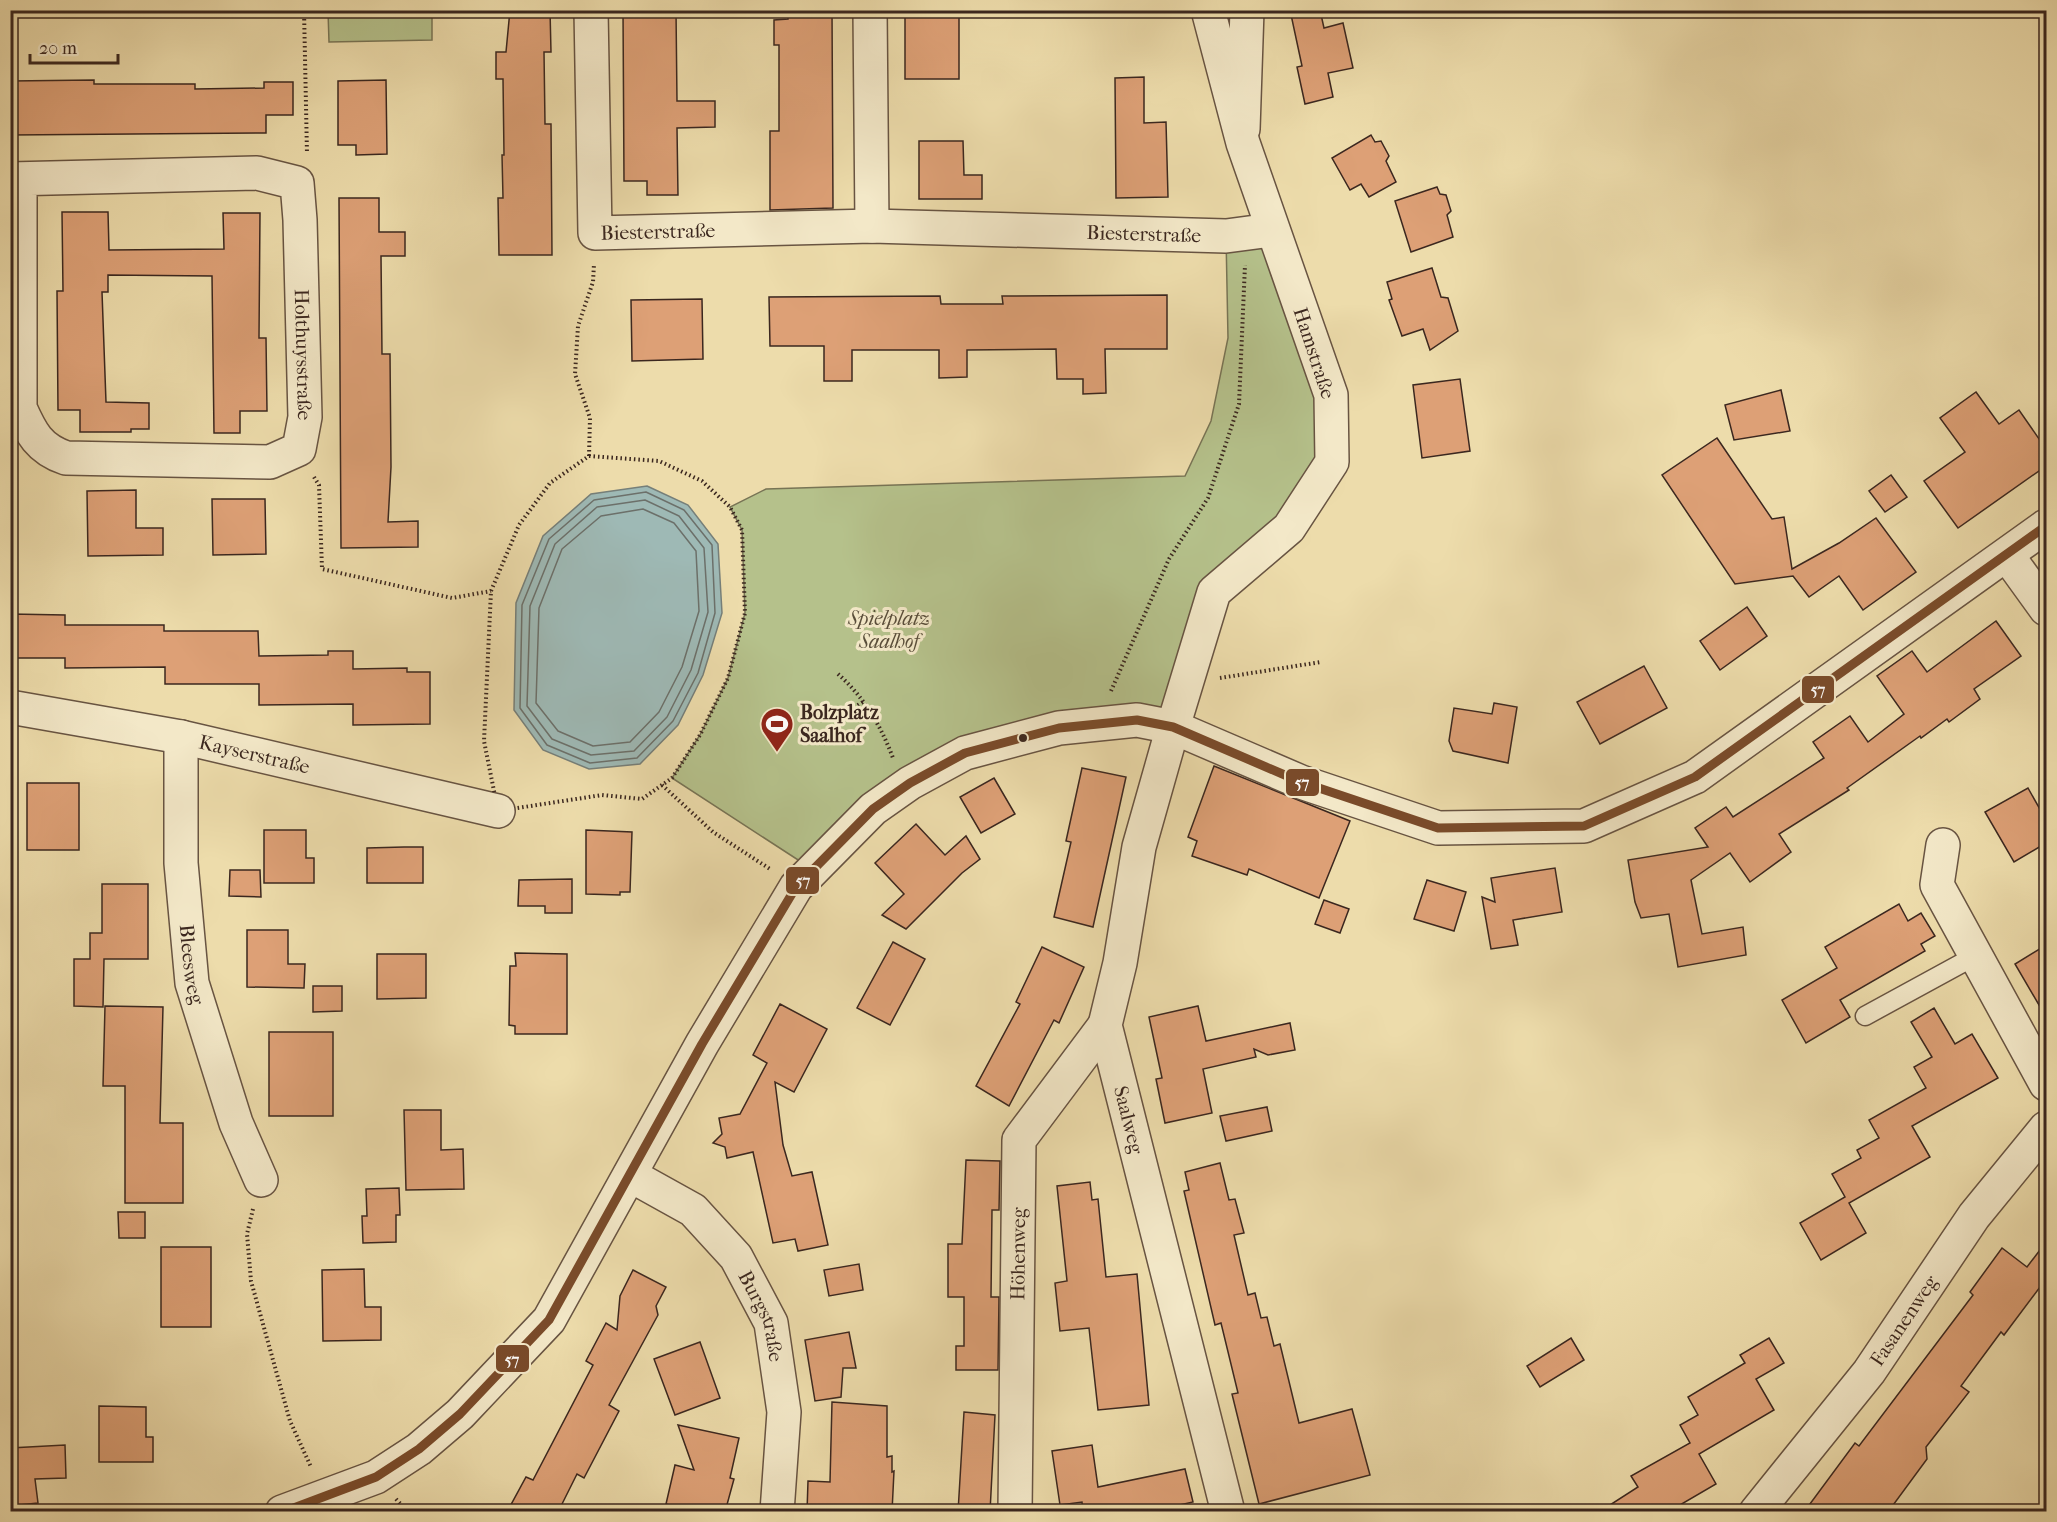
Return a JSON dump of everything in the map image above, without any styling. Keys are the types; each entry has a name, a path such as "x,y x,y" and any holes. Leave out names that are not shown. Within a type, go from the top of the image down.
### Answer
{"street":[{"name":"Biesterstraße","path":"591,10 595,233 872,226 1226,236 1259,231"},
{"path":"870,10 872,226"},
{"name":"Hamstraße","path":"1173,727 1214,592 1289,528 1332,462 1331,395 1259,231 1243,143 1208,10"},
{"path":"1243,143 1247,10"},
{"name":"Holthuysstraße","path":"257,173 297,183 305,417 299,449 270,462 66,458 49,452 33,438 20,408 15,179 257,173"},
{"path":"282,1512 376,1478 419,1449 460,1414 549,1320 702,1044 796,887 873,809 910,783 965,753 1059,728 1137,720 1173,727 1301,782 1438,828 1584,826 1695,777 2046,526"},
{"path":"2007,555 2046,609"},
{"name":"Kayserstraße","path":"10,707 181,737 498,811"},
{"name":"Saalweg","path":"1173,727 1139,847 1120,963 1105,1025 1228,1512"},
{"name":"Bleesweg","path":"181,737 181,863 192,983 236,1124 261,1180"},
{"path":"1943,845 1937,885 2046,1083"},
{"name":"Höhenweg","path":"1015,1512 1019,1140 1105,1025"},
{"name":"Fasanenweg","path":"1756,1512 1869,1372 1974,1216 2046,1128"},
{"name":"Burgstraße","path":"630,1175 693,1210 736,1257 771,1323 784,1412 777,1512"}],"lane":[{"path":"1865,1016 1975,956"}],"path":[{"path":"297,183 307,162 304,10"},
{"path":"1097,724 1169,559 1208,498 1239,404 1259,231"},
{"path":"589,456 590,418 574,374 578,326 593,282 595,233"},
{"path":"299,449 319,485 322,569 452,598 491,591"},
{"path":"589,456 659,461 702,481 730,507 742,530 745,613 728,678 700,735 672,778 642,799 602,795 498,811 484,741 491,591 519,525 550,483 589,456"},
{"path":"1186,683 1321,662"},
{"path":"838,674 854,688 883,730 897,768 910,783"},
{"path":"850,710 863,702"},
{"path":"662,785 713,832 796,887"},
{"path":"261,1180 247,1234 251,1281 290,1421 325,1498"}],"green space":[{"path":"328,11 432,11 432,40 329,42"},
{"name":"Spielplatz Saalhof","path":"1271,230 1332,462 1214,592 1173,727 965,753 812,869 672,778 700,735 728,678 745,613 742,530 730,507 766,489 1185,476 1211,421 1228,338 1226,236"}],"water":[{"path":"647,486 688,505 718,544 722,613 703,675 678,725 640,764 589,769 543,750 514,710 516,603 543,536 591,494"}],"building":[{"path":"510,10 550,10 551,52 544,52 545,124 551,124 552,255 499,255 498,198 503,198 502,155 504,155 503,79 496,79 496,52 506,52"},
{"path":"623,10 676,10 677,101 715,101 715,127 677,128 678,195 647,195 647,181 624,181"},
{"path":"788,10 832,10 833,208 770,210 770,131 779,131 779,45 774,45 774,20 788,19"},
{"path":"905,10 959,10 959,79 905,79"},
{"path":"1290,10 1320,10 1324,28 1343,23 1353,68 1328,73 1333,97 1305,104 1297,67 1302,66"},
{"path":"1144,77 1144,123 1166,122 1168,197 1116,198 1115,78"},
{"path":"94,80 94,84 195,84 195,89 264,88 264,82 293,82 293,115 266,115 266,133 10,135 10,81"},
{"path":"386,80 387,154 356,155 356,145 338,145 338,81"},
{"path":"1371,135 1375,142 1381,141 1389,156 1386,161 1396,182 1369,197 1361,184 1350,190 1332,158"},
{"path":"919,141 963,141 964,175 982,175 982,199 919,199"},
{"path":"1437,187 1440,194 1446,195 1451,211 1447,215 1453,237 1411,252 1395,201"},
{"path":"339,198 379,198 379,232 405,232 405,256 381,256 382,354 390,354 391,467 388,522 418,521 418,547 341,548"},
{"path":"62,212 108,212 109,250 224,249 223,213 260,213 259,338 266,338 267,411 240,411 240,433 214,433 212,276 108,275 108,292 102,292 106,402 149,403 149,429 131,429 131,432 80,432 80,410 58,410 57,291 63,291"},
{"path":"1432,268 1441,297 1448,298 1458,331 1430,350 1423,329 1402,336 1389,300 1392,299 1387,282"},
{"path":"1167,295 1167,349 1105,349 1106,393 1083,394 1083,379 1057,379 1056,349 967,350 967,377 939,378 939,350 852,350 852,381 824,381 824,346 770,346 769,297 940,296 941,304 1003,304 1002,296"},
{"path":"702,299 703,359 632,361 631,300"},
{"path":"1460,379 1470,451 1422,458 1413,385"},
{"path":"1781,390 1790,431 1734,440 1725,405"},
{"path":"1976,392 1999,424 2019,410 2046,449 2046,466 1958,528 1924,481 1965,452 1940,418"},
{"path":"1717,438 1772,519 1784,517 1792,569 1839,543 1876,518 1916,572 1863,610 1839,576 1809,597 1793,576 1735,584 1662,475"},
{"path":"1891,475 1907,497 1885,512 1869,491"},
{"path":"136,490 136,528 163,528 163,555 88,556 87,491"},
{"path":"212,499 265,499 266,554 213,555"},
{"path":"1747,607 1767,636 1720,670 1700,641"},
{"path":"10,614 65,615 65,625 164,625 164,631 258,631 259,656 328,655 328,651 353,651 353,669 407,668 407,672 430,672 430,724 353,725 353,704 259,705 259,684 165,684 165,667 65,668 65,658 10,658"},
{"path":"1996,621 2021,656 1974,689 1980,699 1949,722 1947,719 1921,738 1920,736 1847,788 1849,790 1779,834 1791,852 1750,882 1730,853 1691,880 1702,934 1743,927 1746,955 1678,967 1669,914 1641,918 1635,902 1628,860 1708,847 1695,828 1726,807 1733,817 1824,758 1813,742 1850,716 1868,742 1904,714 1877,676 1912,651 1927,672"},
{"path":"1644,666 1667,708 1600,744 1577,702"},
{"path":"1494,703 1517,707 1508,763 1453,751 1449,741 1454,708 1492,714"},
{"path":"1214,766 1350,821 1319,898 1249,869 1247,875 1192,856 1197,841 1188,837"},
{"path":"1082,768 1126,777 1093,927 1054,917 1071,842 1066,841"},
{"path":"994,778 1015,814 981,833 960,797"},
{"path":"27,783 79,783 79,850 27,850"},
{"path":"2028,788 2046,820 2046,843 2014,862 1985,812"},
{"path":"916,824 945,855 966,836 980,859 962,873 906,929 882,915 904,894 875,863"},
{"path":"264,830 306,830 306,858 314,858 314,883 264,883"},
{"path":"586,830 632,832 630,892 620,892 620,895 586,894"},
{"path":"423,847 423,883 367,883 367,848"},
{"path":"1555,868 1562,912 1513,920 1518,945 1491,949 1482,897 1495,902 1491,878"},
{"path":"230,870 260,870 261,897 229,896"},
{"path":"572,879 572,913 545,913 545,906 518,906 519,880"},
{"path":"1427,880 1466,892 1454,931 1414,919"},
{"path":"102,884 148,884 148,959 104,959 103,1007 74,1006 74,959 90,959 90,933 102,933"},
{"path":"1324,900 1349,909 1340,933 1315,924"},
{"path":"1899,904 1908,921 1921,913 1935,936 1921,944 1925,951 1840,1000 1850,1017 1806,1043 1782,1000 1837,968 1825,947"},
{"path":"247,930 288,930 288,964 305,964 304,988 247,987"},
{"path":"893,942 925,959 890,1025 857,1008"},
{"path":"2046,945 2046,1017 2015,964"},
{"path":"1042,947 1084,967 1059,1023 1054,1020 1009,1106 976,1086 1020,1004 1016,1002"},
{"path":"515,953 567,954 567,1034 515,1034 515,1026 509,1025 510,966 516,966"},
{"path":"377,954 426,954 426,998 377,999"},
{"path":"313,986 342,986 342,1011 313,1012"},
{"path":"780,1004 827,1029 794,1092 775,1082 783,1145 792,1176 812,1172 828,1245 798,1251 795,1239 773,1243 753,1152 727,1158 725,1147 713,1143 722,1134 719,1118 740,1114 767,1063 753,1055"},
{"path":"105,1006 163,1007 160,1123 183,1123 183,1203 125,1203 125,1086 103,1086"},
{"path":"1198,1006 1206,1041 1290,1023 1295,1050 1268,1055 1254,1049 1256,1057 1203,1069 1212,1113 1165,1123 1156,1079 1162,1078 1149,1017"},
{"path":"1934,1008 1955,1044 1972,1034 1998,1078 1912,1126 1930,1157 1849,1203 1866,1233 1821,1260 1800,1223 1845,1197 1832,1174 1861,1158 1857,1150 1879,1138 1869,1120 1926,1088 1914,1067 1932,1057 1911,1022"},
{"path":"269,1032 333,1032 333,1116 269,1116"},
{"path":"1267,1107 1272,1131 1226,1141 1220,1116"},
{"path":"404,1110 441,1110 441,1150 463,1149 464,1189 406,1190"},
{"path":"966,1160 1000,1161 999,1210 992,1210 991,1297 999,1297 998,1370 956,1370 956,1346 964,1346 964,1297 948,1297 948,1244 962,1244"},
{"path":"1220,1163 1229,1200 1235,1199 1244,1233 1234,1235 1248,1295 1255,1293 1261,1318 1267,1317 1274,1346 1280,1344 1299,1423 1352,1409 1370,1475 1259,1504 1232,1394 1238,1393 1221,1323 1215,1325 1184,1191 1189,1190 1185,1172"},
{"path":"1090,1182 1092,1200 1098,1199 1106,1277 1137,1274 1149,1405 1098,1410 1089,1328 1060,1331 1055,1283 1067,1281 1057,1186"},
{"path":"399,1188 400,1215 396,1215 396,1242 363,1243 362,1216 367,1216 366,1189"},
{"path":"118,1212 145,1212 145,1238 119,1238"},
{"path":"2046,1242 2046,1279 2004,1335 2001,1332 1961,1386 1969,1392 1926,1447 1927,1459 1888,1512 1804,1512 1855,1443 1859,1446 1973,1295 1970,1292 2002,1248 2027,1267"},
{"path":"161,1247 211,1247 211,1327 161,1327"},
{"path":"859,1264 863,1290 829,1296 824,1270"},
{"path":"364,1269 365,1307 381,1307 381,1340 323,1341 322,1270"},
{"path":"633,1270 666,1287 656,1306 658,1315 609,1405 619,1411 584,1478 577,1474 558,1512 507,1512 526,1477 533,1480 593,1365 586,1361 606,1323 617,1330 620,1296"},
{"path":"849,1332 856,1368 843,1368 841,1397 815,1401 805,1340"},
{"path":"1571,1338 1584,1360 1540,1387 1527,1366"},
{"path":"1769,1338 1784,1363 1756,1379 1774,1410 1699,1454 1716,1484 1668,1512 1599,1512 1638,1487 1631,1476 1690,1443 1680,1425 1698,1415 1688,1397 1745,1363 1740,1355"},
{"path":"700,1342 720,1398 675,1415 654,1359"},
{"path":"832,1402 887,1406 887,1457 892,1456 892,1472 894,1471 892,1512 807,1512 808,1481 830,1482"},
{"path":"99,1406 146,1407 146,1437 153,1437 153,1462 99,1462"},
{"path":"964,1412 995,1415 990,1512 958,1512"},
{"path":"678,1425 739,1438 730,1478 734,1479 725,1512 695,1512 666,1504 675,1465 694,1470"},
{"path":"65,1445 66,1478 35,1479 38,1503 10,1506 10,1448"},
{"path":"1092,1445 1098,1487 1185,1469 1193,1502 1166,1508 1167,1512 1083,1512 1082,1502 1060,1505 1052,1451"}],"transit line":[{"name":"57","path":"283,1512 376,1477 419,1449 460,1414 549,1320 702,1044 796,887 873,809 910,783 965,753 1059,728 1137,720 1173,727 1301,782 1438,828 1584,826 1695,777 2046,526"}],"place":[{"name":"Bolzplatz Saalhof","path":"777,753"}]}
